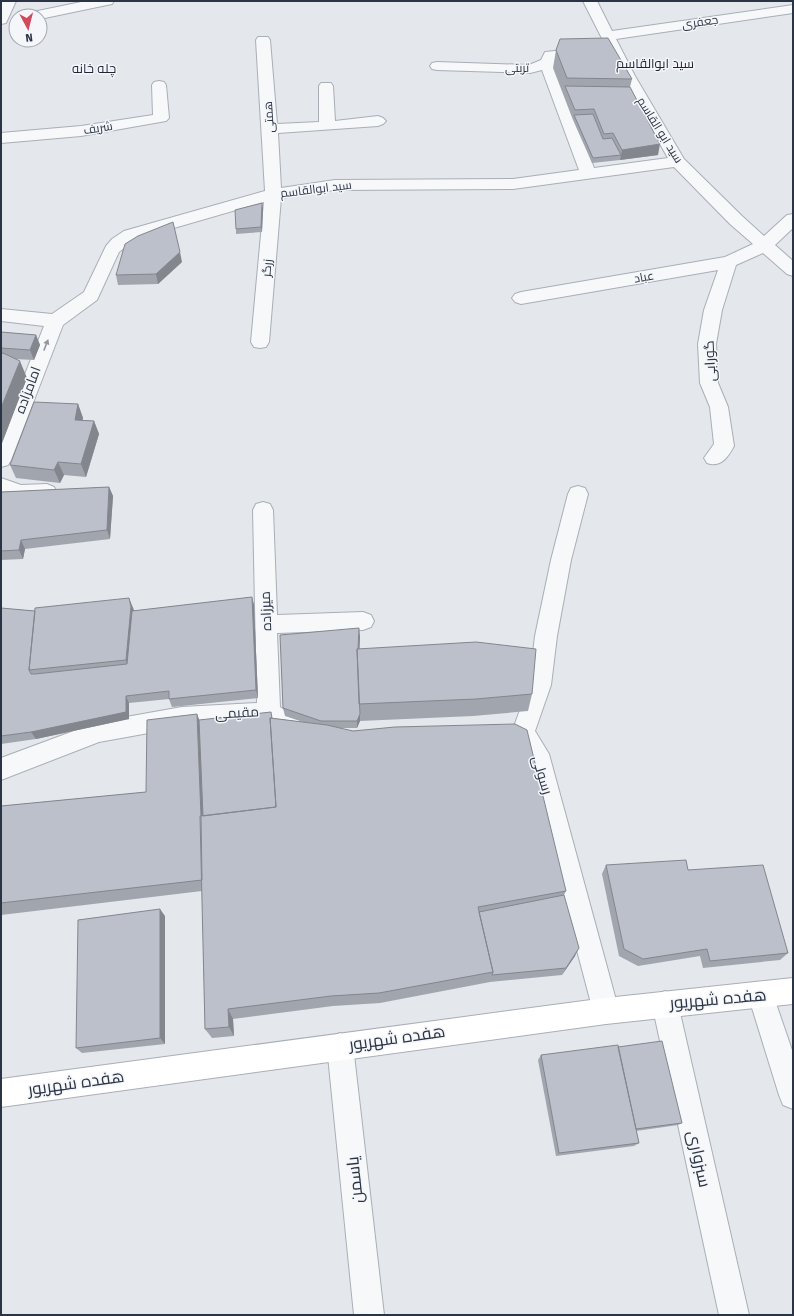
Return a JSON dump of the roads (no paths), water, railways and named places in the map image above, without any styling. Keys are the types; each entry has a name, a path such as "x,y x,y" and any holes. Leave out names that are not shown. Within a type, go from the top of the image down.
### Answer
{"main road":[{"name":"هفده شهریور","path":"1,1094 340,1046 606,1011 793,991"}],"street":[{"path":"1,21 9,1"},
{"path":"48,13 106,1"},
{"name":"سید ابو القاسم","path":"590,1 628,76 678,162 736,220 793,270"},
{"name":"جعفری","path":"611,43 793,9"},
{"name":"همتی","path":"263,40 270,129 273,194"},
{"name":"تربتی","path":"437,66 530,69 547,63 550,55 611,43"},
{"path":"547,63 588,174"},
{"name":"شریف","path":"1,138 80,131 161,118 159,85"},
{"path":"326,86 327,126"},
{"path":"270,129 327,126 378,121"},
{"name":"سید ابوالقاسم","path":"56,321 91,296 112,250 118,242 130,235 273,194 336,185 513,184 678,162"},
{"name":"زرگر","path":"260,342 273,194"},
{"name":"عباد","path":"521,298 729,262 764,245 793,219"},
{"name":"گورابی","path":"714,458 724,446 719,407 710,383 707,344 713,310 729,262"},
{"path":"1,315 56,321"},
{"name":"امامزاده","path":"1,460 56,321"},
{"path":"1,486 21,493 68,491"},
{"name":"رسولی","path":"578,494 561,560 547,628 540,685 513,731 537,754 606,1011"},
{"name":"میرزاده","path":"263,510 269,712"},
{"path":"266,624 363,622"},
{"name":"مقیمی","path":"1,769 98,732 182,716 269,712 285,724 326,735"},
{"path":"760,995 793,1095"},
{"name":"سبزواری","path":"665,1004 734,1315"},
{"name":"یاسمن","path":"340,1046 369,1315"}],"district":[{"name":"سید ابوالقاسم","path":"655,63"},
{"name":"چله خانه","path":"94,68"}]}
